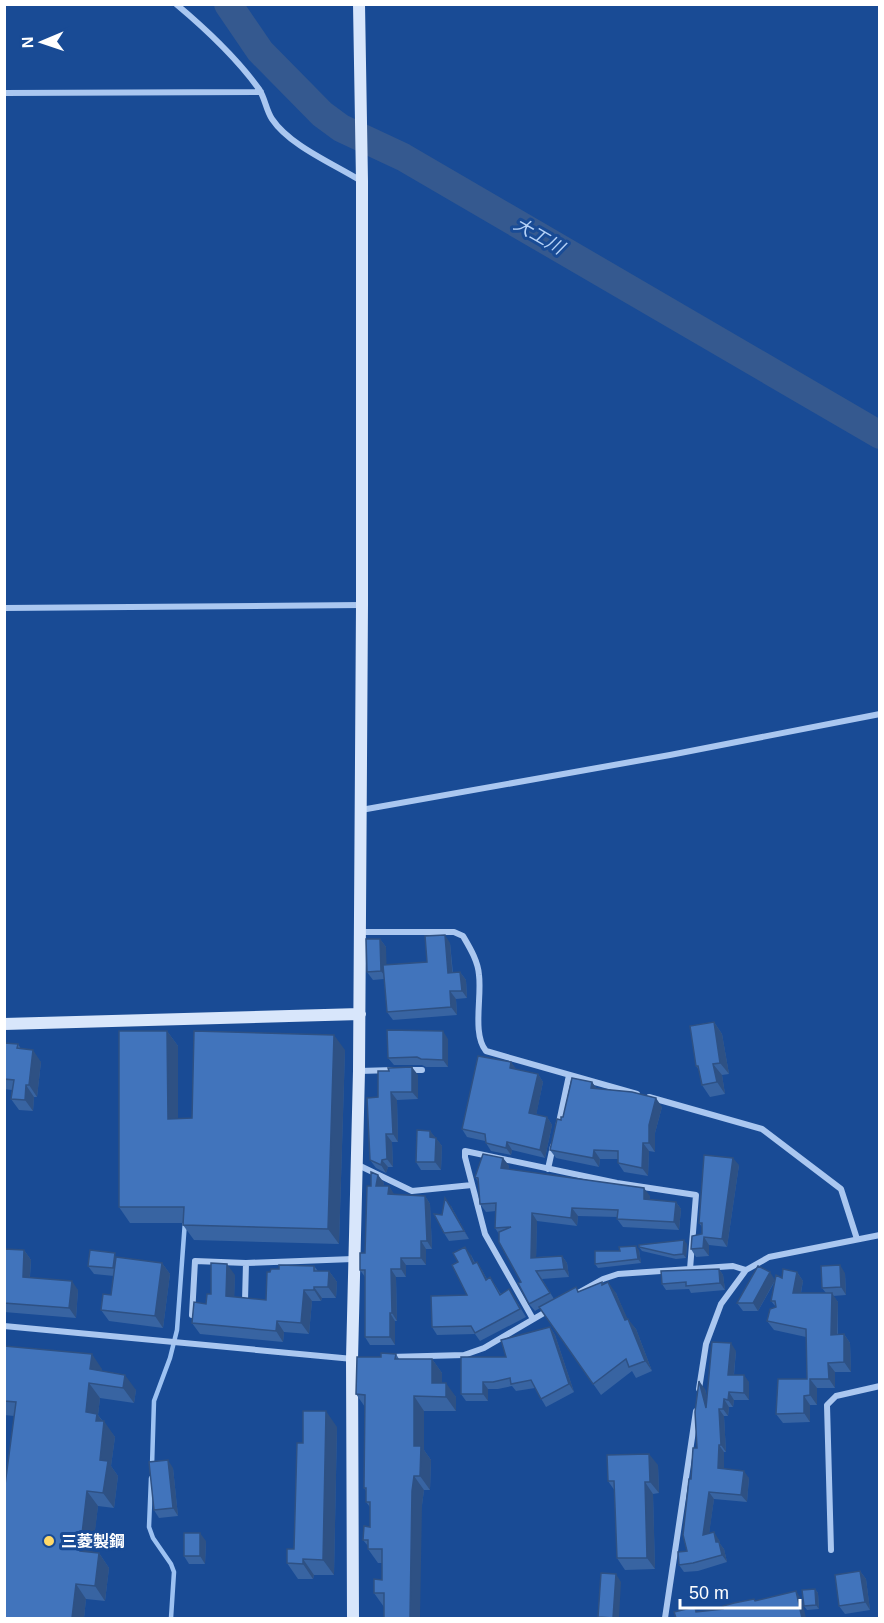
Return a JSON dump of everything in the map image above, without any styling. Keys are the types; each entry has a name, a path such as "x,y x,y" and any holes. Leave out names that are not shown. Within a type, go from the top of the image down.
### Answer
{"street":[{"path":"176,4 211,33 261,92 271,118 293,140 362,182"},
{"path":"353,1618 358,1359 353,1259 360,1014 362,605 362,182 359,4"},
{"path":"4,93 261,92"},
{"path":"4,608 362,605"},
{"path":"360,810 879,714"},
{"path":"360,932 454,932 463,936 477,962 479,1037 486,1051 762,1129 841,1189 857,1239"},
{"path":"4,1024 360,1014"},
{"path":"359,1071 422,1070"},
{"path":"548,1168 569,1075"},
{"path":"533,1320 486,1234 465,1151 617,1183 696,1195 690,1269"},
{"path":"356,1164 412,1191 472,1185"},
{"path":"665,1618 706,1344 721,1304 746,1270 769,1257 879,1235"},
{"path":"192,1315 195,1261 246,1263 353,1259"},
{"path":"245,1301 246,1263"},
{"path":"573,1296 603,1279 618,1274 734,1266 746,1270"},
{"path":"387,1358 464,1355 484,1348 553,1308"},
{"path":"4,1326 358,1359"},
{"path":"831,1550 827,1406 836,1396 879,1386"}],"building":[{"path":"445,935 448,973 460,972 462,991 450,991 451,1007 387,1012 383,965 427,962 425,936"},
{"path":"366,939 380,939 381,971 367,972"},
{"path":"714,1022 720,1063 713,1064 717,1082 702,1085 698,1066 696,1066 690,1026"},
{"path":"387,1030 443,1031 443,1060 417,1057 388,1058"},
{"path":"119,1031 167,1031 168,1119 192,1118 194,1031 334,1035 328,1229 183,1225 184,1207 119,1207"},
{"path":"4,1043 18,1044 17,1048 33,1050 25,1100 11,1099 14,1080 4,1079"},
{"path":"478,1056 511,1062 510,1068 538,1074 529,1113 547,1117 540,1150 507,1142 506,1148 486,1143 485,1134 462,1129"},
{"path":"412,1067 412,1092 391,1092 393,1134 386,1134 387,1159 382,1160 381,1165 370,1160 367,1098 378,1097 378,1071 389,1071 388,1068"},
{"path":"572,1078 592,1082 591,1088 632,1092 656,1098 649,1125 649,1143 643,1143 642,1168 618,1163 618,1151 594,1150 593,1158 550,1150 557,1119 561,1120 563,1117"},
{"path":"417,1130 430,1131 430,1137 436,1138 435,1162 416,1162"},
{"path":"483,1154 503,1158 501,1168 644,1188 644,1199 676,1202 674,1222 617,1219 618,1210 572,1208 571,1218 532,1213 531,1258 562,1256 564,1269 536,1271 550,1293 529,1304 518,1283 521,1282 499,1242 499,1232 511,1227 495,1228 496,1203 480,1204 478,1178 475,1177"},
{"path":"704,1155 733,1158 722,1239 704,1237 703,1248 691,1249 692,1236 702,1234 702,1223 699,1223"},
{"path":"371,1172 378,1175 376,1186 389,1186 388,1194 425,1196 427,1241 421,1241 421,1258 401,1258 401,1269 391,1269 390,1337 365,1337 365,1270 360,1270 360,1253 365,1253 367,1186 371,1186"},
{"path":"445,1198 464,1231 444,1233 434,1214 442,1215"},
{"path":"684,1240 683,1254 674,1255 639,1247 639,1245"},
{"path":"636,1246 638,1259 595,1264 595,1251 620,1251 619,1247"},
{"path":"465,1247 473,1264 477,1262 486,1280 490,1277 500,1295 509,1289 520,1309 475,1333 471,1326 432,1327 431,1296 467,1295 452,1265 458,1262 453,1253"},
{"path":"4,1249 24,1250 23,1277 72,1281 69,1308 4,1303"},
{"path":"90,1250 115,1253 113,1268 88,1266"},
{"path":"116,1257 162,1263 155,1316 101,1310 103,1294 111,1295"},
{"path":"211,1263 227,1264 226,1296 266,1300 267,1272 271,1269 279,1269 279,1265 314,1266 314,1271 329,1271 328,1287 304,1290 301,1323 277,1321 276,1331 192,1323 194,1302 206,1304 207,1294 211,1294"},
{"path":"840,1265 841,1287 822,1288 821,1266"},
{"path":"758,1266 770,1272 753,1303 737,1303"},
{"path":"719,1269 720,1283 686,1286 686,1282 662,1284 661,1271"},
{"path":"783,1269 797,1272 793,1293 832,1293 831,1335 844,1334 844,1362 828,1363 829,1379 810,1379 810,1395 804,1396 804,1413 776,1414 778,1379 807,1379 806,1329 767,1321 770,1309 776,1307 775,1301 771,1301 776,1275 782,1278"},
{"path":"602,1282 602,1285 608,1282 625,1320 628,1319 645,1361 629,1367 626,1359 593,1384 539,1307 576,1287 578,1292"},
{"path":"550,1327 569,1384 541,1399 531,1380 511,1384 510,1378 483,1382 483,1394 461,1394 461,1357 506,1357 501,1340"},
{"path":"712,1342 731,1343 728,1375 744,1375 744,1393 729,1392 728,1400 724,1399 723,1409 719,1409 721,1445 719,1445 718,1468 744,1471 741,1495 709,1492 703,1535 714,1532 722,1555 679,1565 678,1552 687,1551 683,1535 693,1448 697,1448 695,1412 699,1381 706,1408"},
{"name":"三菱製鋼","path":"4,1346 92,1354 90,1369 125,1375 123,1388 89,1383 86,1412 97,1414 96,1421 104,1421 100,1460 108,1461 103,1493 87,1491 80,1551 99,1553 95,1586 76,1584 72,1618 4,1618 4,1485 16,1402 4,1401"},
{"path":"381,1353 396,1354 395,1359 432,1359 432,1383 446,1383 446,1397 414,1396 414,1446 421,1446 420,1476 414,1476 412,1491 410,1618 384,1618 384,1593 374,1593 374,1579 382,1580 382,1549 368,1549 368,1540 363,1540 364,1526 370,1527 370,1502 366,1502 366,1488 364,1488 365,1395 356,1394 357,1357 381,1357"},
{"path":"303,1411 326,1411 323,1560 303,1559 303,1564 287,1563 287,1549 294,1549 297,1443 303,1443"},
{"path":"649,1454 650,1482 645,1482 647,1558 617,1558 614,1481 608,1481 607,1455"},
{"path":"168,1460 173,1508 154,1510 149,1462"},
{"path":"184,1533 200,1533 200,1556 184,1556"},
{"path":"860,1571 865,1602 839,1606 835,1575"},
{"path":"601,1573 616,1574 613,1618 598,1617"},
{"path":"815,1589 816,1605 804,1606 802,1590"},
{"path":"796,1591 802,1618 676,1618 674,1612 695,1607 696,1612 723,1609 723,1606 734,1603 754,1599 755,1601"}],"waterway":[{"name":"大工川","path":"228,4 260,51 322,114 341,128 403,157 880,435"},
{"path":"152,1466 154,1401 170,1358 177,1330 185,1221"},
{"path":"151,1478 149,1527 153,1538 174,1572 171,1618"}],"place":[{"name":"三菱製鋼","path":"49,1541"}]}
